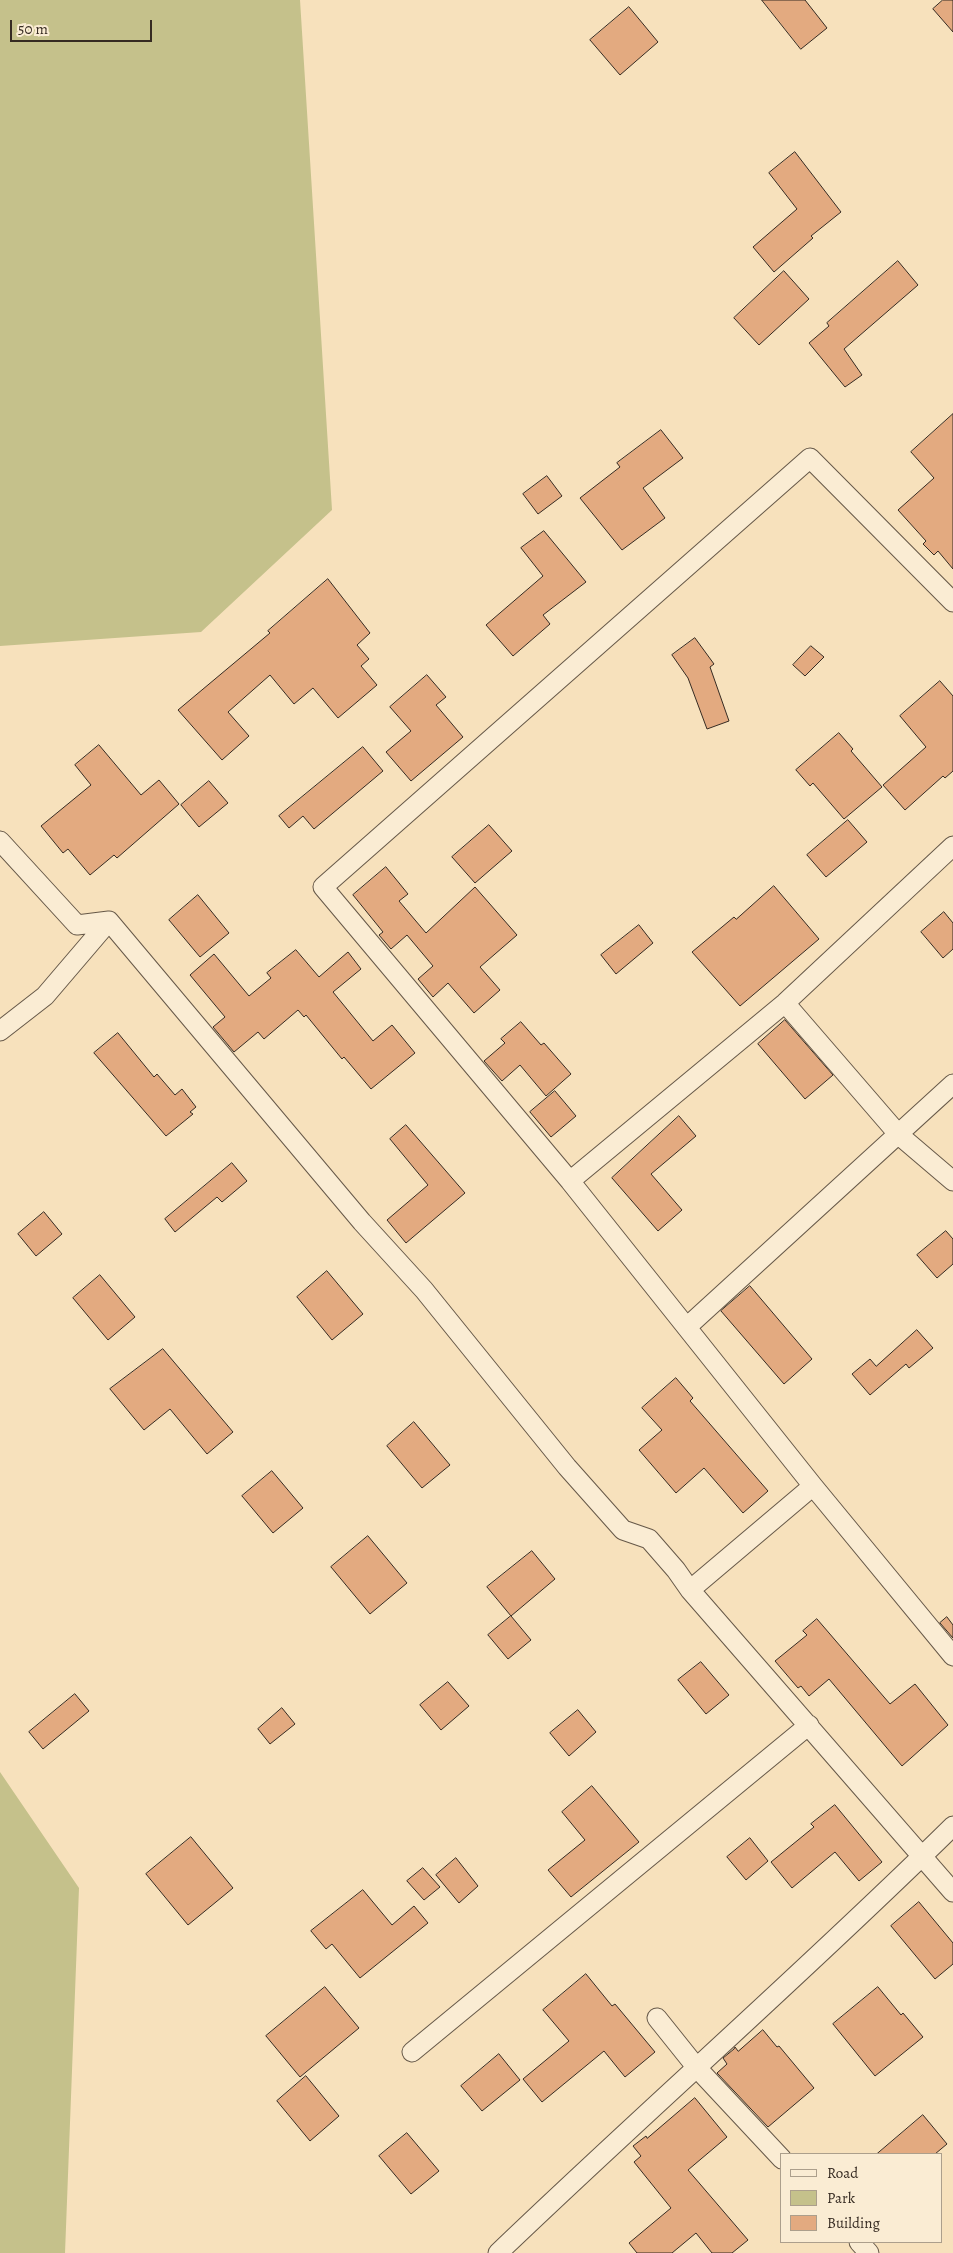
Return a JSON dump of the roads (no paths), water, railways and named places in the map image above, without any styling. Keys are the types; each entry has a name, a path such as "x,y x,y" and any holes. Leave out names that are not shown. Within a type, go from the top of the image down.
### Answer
{"street":[{"path":"953,602 810,458 324,886 570,1181 953,1656"},
{"path":"0,841 77,926 109,921"},
{"path":"570,1181 785,1003 953,846"},
{"path":"0,1032 45,996 109,921"},
{"path":"109,921 362,1222 424,1290 566,1467 623,1530 649,1539 676,1570 690,1590 953,1892"},
{"path":"785,1003 899,1135 953,1181"},
{"path":"688,1326 953,1084"},
{"path":"690,1590 814,1486"},
{"path":"412,2052 809,1725"},
{"path":"498,2253 597,2157 697,2068 953,1826"},
{"path":"657,2018 697,2068 780,2157"},
{"path":"860,2243 869,2253"}]}
